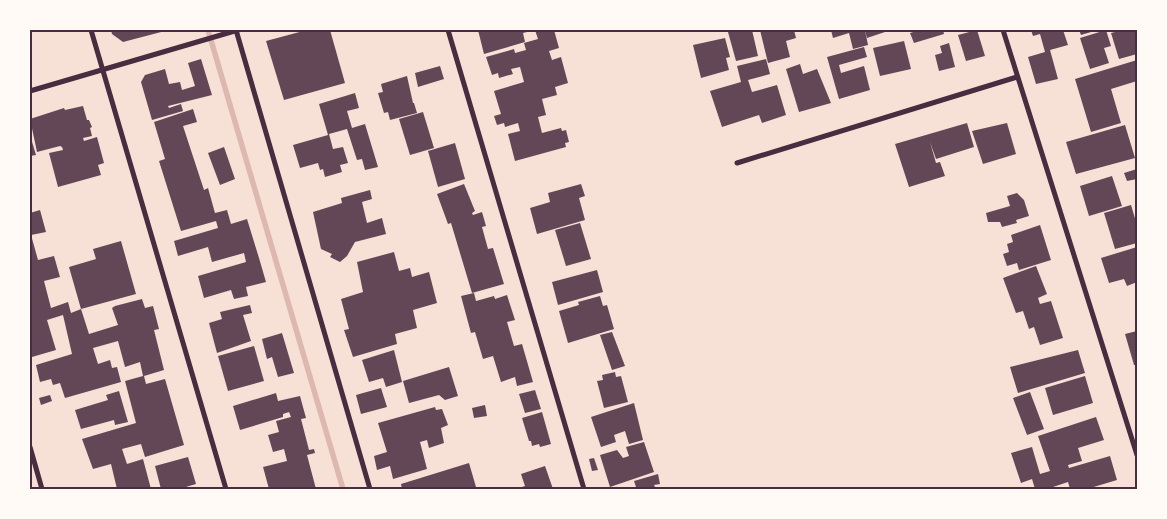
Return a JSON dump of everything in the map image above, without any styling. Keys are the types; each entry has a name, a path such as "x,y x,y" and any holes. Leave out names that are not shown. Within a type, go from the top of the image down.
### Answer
{"street":[{"path":"91,30 226,489"},
{"path":"30,91 237,30 370,489"},
{"path":"448,30 584,489"},
{"path":"1003,30 1137,455"},
{"path":"737,163 1017,77"},
{"path":"30,447 42,489"}],"building":[{"path":"111,30 165,31 123,42 112,34"},
{"path":"307,30 330,30 345,83 284,100 266,41"},
{"path":"478,30 531,31 523,33 525,42 484,54"},
{"path":"535,30 554,30 559,48 549,51 552,60 561,57 568,83 555,87 557,95 542,99 546,115 538,117 542,133 561,128 562,131 566,130 569,142 565,143 566,147 515,161 508,134 520,131 518,123 505,127 504,123 497,125 494,116 501,114 494,91 524,82 520,67 511,69 513,74 499,78 498,73 492,75 486,57 514,49 515,53 526,50 524,43 538,39"},
{"path":"752,30 758,56 736,61 728,32"},
{"path":"760,30 794,30 796,38 786,41 790,57 768,63"},
{"path":"831,30 865,30 868,45 853,49 849,33 833,38"},
{"path":"865,30 884,30 885,32 867,38"},
{"path":"920,30 943,30 944,34 914,43 910,33"},
{"path":"977,30 985,56 966,61 958,35"},
{"path":"1031,30 1063,30 1068,45 1050,50 1058,79 1036,84 1028,57 1045,52 1040,34 1033,36"},
{"path":"1079,30 1098,30 1081,35"},
{"path":"1106,30 1111,46 1104,48 1109,63 1090,69 1080,38"},
{"path":"1123,30 1137,30 1137,54 1119,59 1111,33"},
{"path":"725,38 730,57 726,58 729,70 701,78 693,45"},
{"path":"904,41 911,69 880,76 873,48"},
{"path":"949,43 955,67 939,71 935,55 942,53 940,46"},
{"path":"864,47 867,57 839,65 841,73 864,66 870,90 839,99 827,57"},
{"path":"201,59 212,95 168,106 169,108 181,104 183,111 152,120 141,82 145,75 165,69 169,84 180,82 182,90 195,86 188,63"},
{"path":"766,59 770,74 748,80 752,92 777,85 786,115 762,123 759,115 722,127 710,91 741,82 737,66"},
{"path":"1137,60 1137,81 1111,89 1121,123 1091,132 1075,79"},
{"path":"800,64 803,74 817,69 831,103 799,112 786,69"},
{"path":"440,66 444,79 418,87 415,73"},
{"path":"407,76 417,113 390,120 388,112 384,113 378,93 383,92 381,84"},
{"path":"355,93 359,108 347,111 352,128 365,124 378,167 365,170 362,159 357,160 347,129 329,134 333,149 343,147 348,163 340,165 342,172 325,177 323,169 320,170 318,163 300,168 293,145 328,135 319,104"},
{"path":"83,106 87,120 89,120 92,127 90,128 92,136 83,138 84,141 97,137 104,163 98,165 101,175 58,187 49,153 63,150 62,147 37,152 30,119 64,108 65,110"},
{"path":"193,109 197,122 183,126 204,190 208,188 215,213 227,210 231,224 247,219 259,258 266,282 246,287 248,296 234,299 231,290 204,298 198,276 246,262 244,253 212,262 208,247 178,256 174,241 218,228 216,221 181,231 159,161 165,159 154,122"},
{"path":"423,112 434,148 410,155 399,119"},
{"path":"967,123 974,147 936,159 930,142 936,163 940,162 945,176 909,187 895,144"},
{"path":"1007,123 1016,154 983,164 972,131"},
{"path":"1125,125 1135,158 1076,174 1066,142"},
{"path":"30,135 36,155 30,156"},
{"path":"455,143 465,179 438,187 428,151"},
{"path":"224,147 235,179 220,185 208,153"},
{"path":"1137,169 1137,179 1127,181 1124,173"},
{"path":"1112,176 1122,206 1089,216 1080,186"},
{"path":"464,184 475,211 472,213 473,215 482,212 486,226 482,227 488,249 493,248 504,284 472,293 451,223 448,224 437,194"},
{"path":"581,184 585,196 579,198 585,220 537,234 530,208 550,202 548,193"},
{"path":"370,190 372,199 362,202 367,223 382,218 386,234 355,242 347,256 340,262 330,257 332,254 321,249 313,212 342,203 341,198"},
{"path":"1017,193 1024,200 1029,216 1016,220 1017,223 1002,227 1000,222 988,222 986,213 1010,206 1007,196"},
{"path":"1131,205 1137,225 1137,243 1115,249 1104,213"},
{"path":"40,210 46,232 31,235 38,260 54,256 60,277 44,281 51,308 68,302 71,313 81,309 89,334 118,325 112,308 115,306 142,299 145,308 153,306 159,329 154,330 164,370 144,376 146,384 165,379 184,445 145,457 141,444 122,449 127,464 143,459 151,489 117,489 111,464 93,469 82,439 136,423 125,381 143,376 140,362 125,367 118,341 93,348 98,364 110,360 112,368 117,367 121,382 65,398 60,383 53,385 51,379 40,382 36,365 72,354 63,315 47,320 56,350 32,357 30,350 30,213"},
{"path":"580,223 591,259 566,266 555,230"},
{"path":"1040,225 1051,260 1019,270 1017,263 1007,266 1003,254 1009,252 1007,244 1013,242 1011,235"},
{"path":"121,241 136,294 81,309 69,267 96,259 93,249"},
{"path":"1137,247 1137,282 1127,286 1124,279 1109,283 1101,258"},
{"path":"394,252 399,271 410,268 412,277 429,272 437,303 413,310 417,328 395,334 397,344 353,357 344,330 349,329 341,299 363,292 357,262"},
{"path":"1036,266 1047,294 1038,298 1040,304 1051,301 1063,338 1040,345 1034,327 1029,329 1023,311 1016,313 1003,278"},
{"path":"597,270 603,292 558,305 552,282"},
{"path":"474,293 476,301 494,296 495,299 507,295 515,320 507,322 514,346 522,344 533,382 517,386 515,377 501,382 493,356 483,359 475,332 471,333 461,296"},
{"path":"600,296 603,306 607,305 614,329 568,343 559,311 579,305 578,302"},
{"path":"250,305 252,313 243,315 251,341 217,353 209,323 222,319 220,312"},
{"path":"1137,331 1137,365 1134,365 1125,334"},
{"path":"612,332 625,366 612,370 600,335"},
{"path":"282,333 294,373 278,377 272,357 267,359 262,339"},
{"path":"254,346 264,381 228,391 218,356"},
{"path":"394,350 402,382 386,387 383,378 369,382 362,360"},
{"path":"1078,350 1085,373 1018,393 1010,367"},
{"path":"449,367 458,396 445,400 439,395 409,403 403,381"},
{"path":"615,372 616,377 621,376 628,402 604,408 597,381 603,380 602,375"},
{"path":"1085,376 1093,403 1053,415 1045,388"},
{"path":"381,388 387,407 361,414 356,395"},
{"path":"535,390 541,409 525,413 519,394"},
{"path":"119,391 128,422 115,425 114,420 81,429 75,410 108,400 106,395"},
{"path":"1030,392 1044,429 1027,435 1013,398"},
{"path":"276,393 278,401 300,396 306,418 301,419 309,450 314,449 315,453 307,455 316,489 269,489 263,467 287,461 284,449 273,452 268,435 279,432 276,421 291,417 289,412 283,414 283,417 240,430 233,406"},
{"path":"50,395 52,401 41,405 39,398"},
{"path":"634,403 643,440 629,444 625,431 614,435 616,442 601,447 591,417"},
{"path":"485,405 487,416 474,418 472,408"},
{"path":"435,407 436,410 442,409 448,425 441,428 444,443 429,448 427,440 420,442 427,469 393,479 390,466 377,470 374,456 387,452 378,423"},
{"path":"542,412 551,444 540,447 539,444 532,446 522,418"},
{"path":"1096,417 1104,440 1078,448 1082,461 1068,465 1069,468 1110,456 1117,480 1087,489 1070,489 1068,482 1047,489 1035,489 1032,479 1021,483 1011,453 1032,447 1040,474 1050,471 1038,436"},
{"path":"644,442 654,472 610,487 600,455 617,450 623,458 629,456 626,447"},
{"path":"188,457 196,484 179,489 161,489 155,466"},
{"path":"594,458 598,470 592,471 589,459"},
{"path":"469,463 476,487 402,489 401,484"},
{"path":"545,466 553,489 516,489 525,486 521,474"},
{"path":"658,474 660,484 654,485 656,489 632,489 636,487 634,481"}],"waterway":[{"path":"208,30 343,489"}]}
